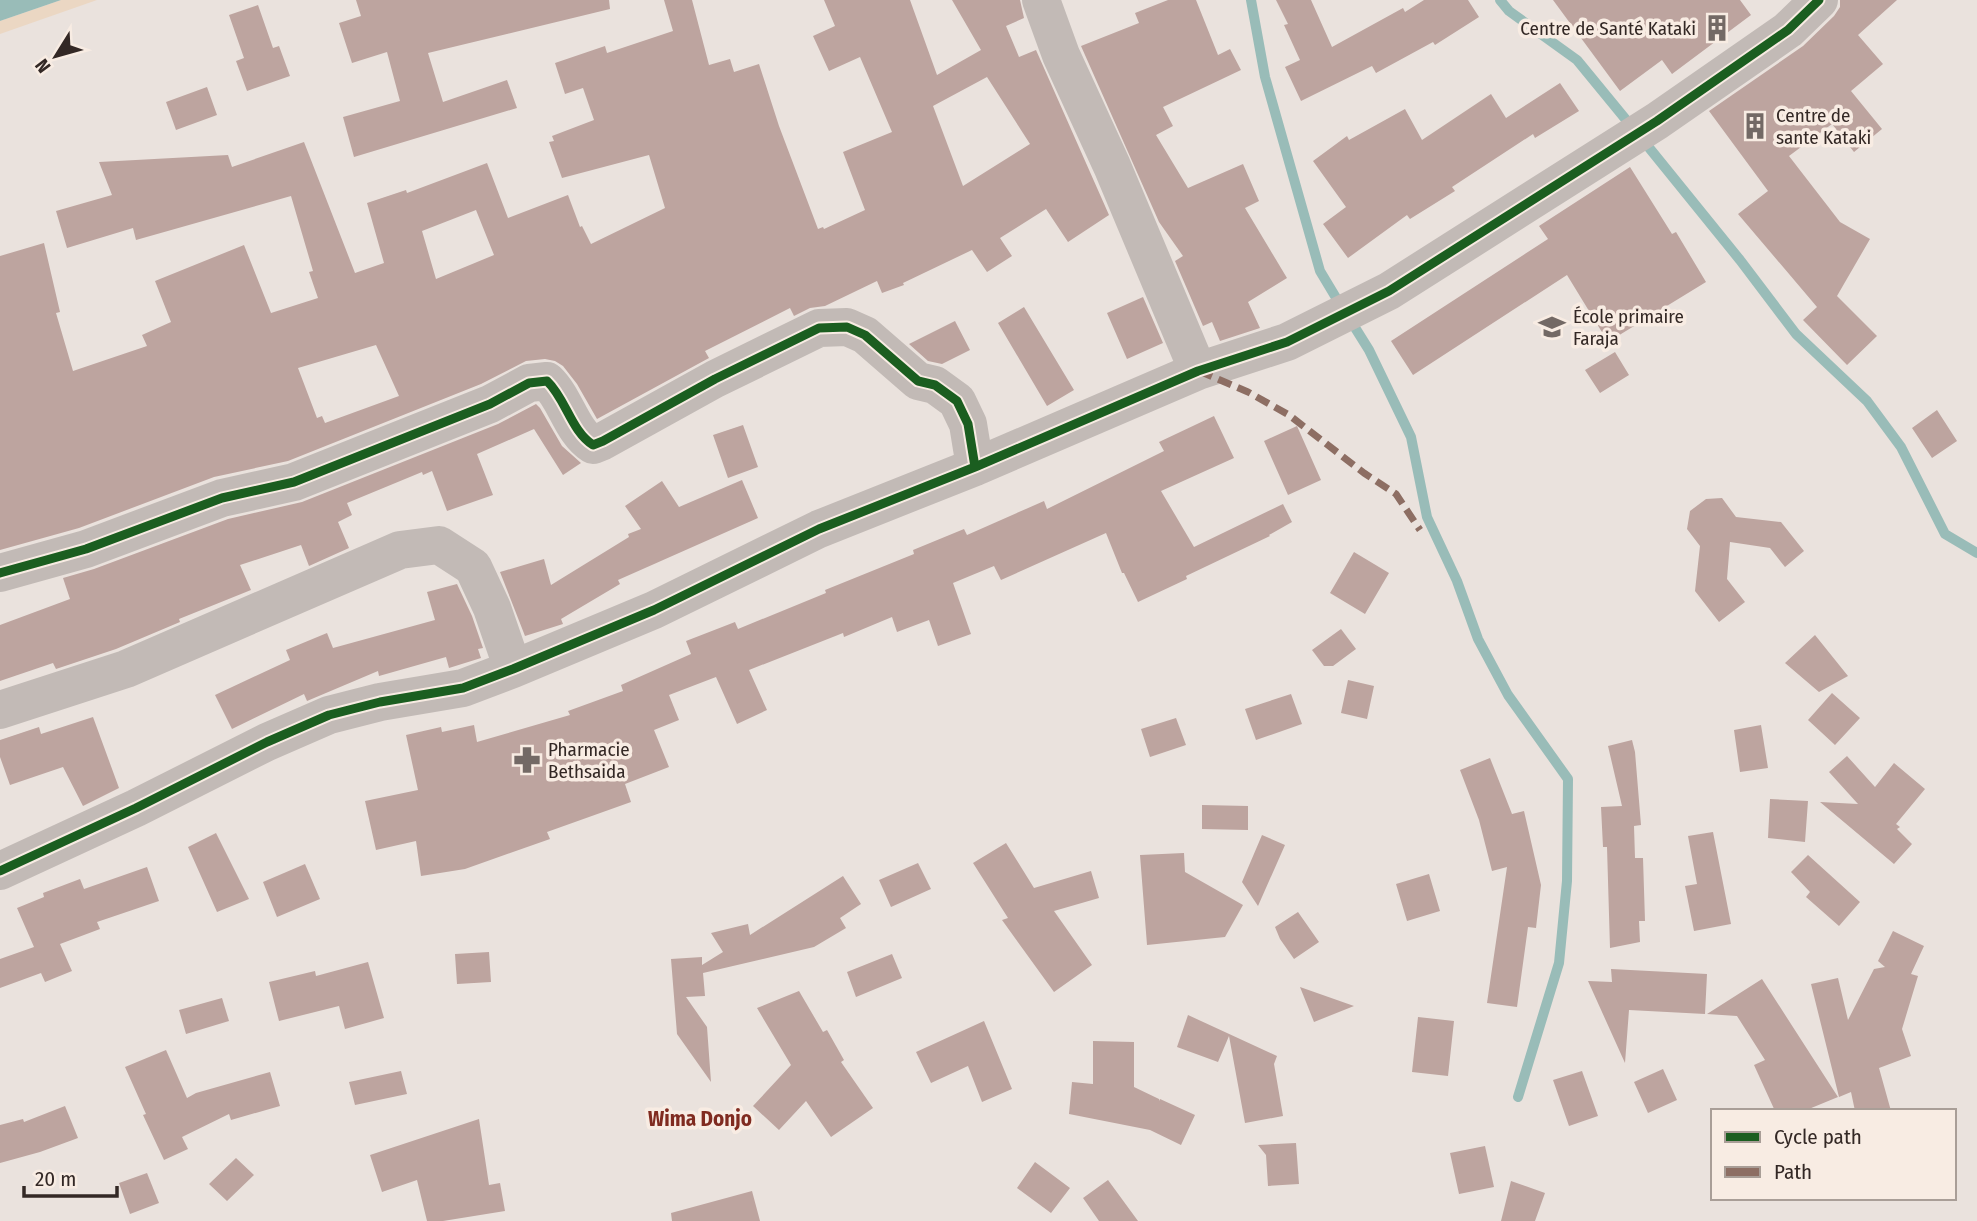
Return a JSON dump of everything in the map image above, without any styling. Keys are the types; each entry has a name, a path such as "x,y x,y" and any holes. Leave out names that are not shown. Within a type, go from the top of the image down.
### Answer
{"street":[{"path":"1041,0 1061,55 1112,166 1199,371"},
{"path":"0,871 136,808 267,742 329,715 380,702 463,688 513,669 654,610 819,529 975,467 1199,371 1287,342 1389,291 1657,121 1788,30 1819,0"},
{"path":"0,573 100,544 222,498 294,482 490,404 528,383 547,381 558,391 584,439 593,444 715,379 819,328 847,327 865,335 918,381 935,385 957,401 968,424 975,467"},
{"path":"0,710 126,669 400,550 439,545 473,566 492,608 513,669"}],"sand":[{"path":"61,0 97,0 0,34 0,21"}],"water":[{"path":"0,0 61,0 0,21"}],"building":[{"path":"356,0 609,0 610,9 428,53 443,102 507,80 517,108 354,157 343,117 400,101 387,52 352,63 339,23 361,16"},
{"path":"664,0 692,0 709,65 730,59 734,72 759,64 818,229 824,229 865,210 843,152 892,132 860,57 829,71 813,36 835,26 824,0 910,0 937,75 981,50 952,0 1020,0 1024,18 1006,26 1019,57 1036,50 1109,215 1068,242 1046,209 1000,238 1012,256 987,272 972,250 903,283 904,285 882,293 877,281 825,306 810,308 794,316 790,308 705,351 709,358 597,419 563,366 545,359 526,361 481,384 288,461 214,477 79,528 0,550 0,256 44,243 60,312 56,313 73,371 147,346 142,335 171,322 155,281 244,245 271,313 318,298 291,196 136,240 133,228 67,248 56,211 112,195 99,162 228,155 232,167 304,142 355,273 384,263 367,203 406,190 407,193 487,163 508,218 568,195 580,227 582,226 591,244 665,208 649,155 562,178 549,142 554,141 552,136 594,120 583,88 565,94 555,63 605,46 607,53 673,31","holes":["987,77 1030,144 963,186 933,106","476,210 494,255 436,279 422,231","376,345 399,396 325,423 322,416 317,418 298,368"]},
{"path":"1168,0 1196,0 1218,55 1230,49 1241,70 1163,107 1173,126 1156,135 1188,188 1243,164 1259,201 1245,208 1287,278 1248,302 1260,328 1220,341 1212,322 1203,326 1175,261 1183,256 1159,222 1081,46 1139,23 1135,13"},
{"path":"1276,0 1311,0 1332,47 1403,8 1405,12 1424,0 1468,0 1479,17 1435,45 1433,42 1376,73 1372,66 1301,101 1285,67 1300,60 1284,25 1288,24"},
{"path":"1553,0 1740,0 1751,15 1672,74 1662,60 1620,91"},
{"path":"1840,0 1897,0 1858,35 1883,64 1851,91 1882,129 1854,152 1832,124 1789,156 1840,222 1870,239 1837,296 1877,336 1847,365 1803,320 1817,307 1738,214 1768,191 1709,111 1803,46 1834,16 1840,7"},
{"path":"258,5 273,48 279,46 290,76 247,91 236,61 244,58 229,15"},
{"path":"1560,83 1579,111 1535,138 1533,134 1452,187 1455,191 1410,219 1407,215 1348,258 1323,224 1346,207 1313,161 1347,136 1349,140 1405,109 1422,140 1491,94 1506,118"},
{"path":"207,87 217,115 176,130 166,102"},
{"path":"1630,167 1672,234 1676,232 1706,282 1608,342 1567,275 1413,375 1391,341 1548,239 1539,226"},
{"path":"1143,297 1163,343 1127,359 1107,313"},
{"path":"1024,307 1074,390 1047,406 998,323"},
{"path":"955,321 970,350 942,364 928,361 909,344"},
{"path":"1615,352 1629,375 1600,393 1585,370"},
{"path":"536,404 562,446 581,463 563,475 534,429 477,454 493,495 447,511 432,471 423,475 422,472 347,503 352,515 338,522 349,548 309,566 301,545 240,565 251,590 179,619 180,622 116,649 56,669 53,663 0,681 0,625 70,599 63,578 228,519 302,502 498,424"},
{"path":"1937,410 1957,441 1932,458 1912,428"},
{"path":"1214,416 1234,458 1161,491 1194,547 1283,504 1292,522 1270,536 1186,576 1187,579 1138,602 1122,573 1106,533 1001,580 994,566 953,583 971,634 938,646 929,620 897,632 892,617 844,637 843,633 749,670 767,710 737,724 716,677 669,695 679,720 654,730 669,767 625,784 631,802 547,832 550,839 465,869 421,876 416,841 376,850 365,801 418,790 406,735 441,727 442,732 474,725 477,742 570,715 568,711 623,691 621,685 691,654 686,641 735,622 738,629 826,593 825,590 914,554 913,550 964,529 967,535 1044,501 1047,509 1164,451 1159,442"},
{"path":"743,425 758,467 728,478 713,435"},
{"path":"1297,426 1321,480 1288,495 1264,441"},
{"path":"742,480 758,518 618,580 620,584 561,619 563,624 525,636 500,572 544,559 551,585 629,537 628,534 641,529 625,506 662,481 679,507"},
{"path":"1722,498 1736,517 1781,522 1804,551 1785,567 1770,548 1730,542 1727,579 1745,602 1719,622 1695,591 1700,546 1687,529 1690,511 1706,499"},
{"path":"1354,552 1389,573 1365,614 1330,593"},
{"path":"457,584 483,648 478,649 481,658 449,668 446,657 379,676 378,671 307,701 304,694 232,729 215,695 290,660 286,650 327,633 333,648 435,620 427,592"},
{"path":"1341,629 1356,649 1333,666 1324,666 1312,650"},
{"path":"1815,635 1848,676 1819,692 1785,663"},
{"path":"1348,680 1374,686 1367,719 1341,713"},
{"path":"1832,693 1860,718 1835,745 1808,720"},
{"path":"1291,694 1302,724 1256,740 1245,709"},
{"path":"93,717 119,788 83,806 63,767 10,785 0,757 0,740 39,727 41,734"},
{"path":"1176,718 1186,745 1150,757 1141,729"},
{"path":"1761,725 1768,768 1740,772 1734,730"},
{"path":"1632,740 1641,825 1634,826 1635,858 1643,858 1645,921 1639,921 1640,942 1610,948 1607,847 1603,847 1601,807 1622,806 1608,746"},
{"path":"1847,756 1875,787 1894,763 1925,789 1896,824 1900,827 1897,829 1912,844 1894,864 1820,802 1858,804 1829,772"},
{"path":"1490,758 1512,814 1524,811 1541,885 1536,928 1528,927 1517,1007 1487,1003 1507,867 1492,871 1479,820 1460,770"},
{"path":"1770,799 1808,801 1805,842 1768,838"},
{"path":"1202,805 1248,806 1248,830 1202,829"},
{"path":"1713,832 1731,924 1694,931 1685,886 1697,884 1688,836"},
{"path":"216,833 249,899 217,912 188,847"},
{"path":"1262,835 1285,845 1258,906 1242,882"},
{"path":"1006,843 1034,888 1091,871 1099,898 1054,911 1092,965 1054,992 1002,920 1008,918 973,863"},
{"path":"1184,853 1185,872 1243,905 1225,937 1147,945 1140,855"},
{"path":"1808,855 1860,902 1839,926 1806,897 1810,892 1791,872"},
{"path":"918,863 931,889 891,907 879,880"},
{"path":"305,864 320,899 277,917 263,882"},
{"path":"147,867 159,901 97,922 100,929 60,944 72,971 45,982 41,973 0,988 0,959 34,947 17,908 44,897 43,893 80,879 84,889"},
{"path":"1429,874 1440,911 1407,921 1396,884"},
{"path":"843,876 861,904 840,918 846,928 814,947 703,973 705,996 686,997 707,1027 711,1082 677,1034 671,959 702,957 702,965 723,952 711,933 748,924 750,935"},
{"path":"1298,912 1319,942 1294,959 1275,927"},
{"path":"1893,931 1924,946 1911,974 1918,976 1902,1029 1911,1056 1879,1068 1890,1109 1855,1109 1851,1092 1839,1097 1811,984 1838,978 1848,1020 1874,969 1885,967 1878,961"},
{"path":"489,952 491,982 457,984 455,954"},
{"path":"892,954 902,978 856,997 847,972"},
{"path":"368,962 384,1018 345,1029 339,1006 279,1021 269,982 315,971 316,976"},
{"path":"1611,969 1707,974 1705,1014 1629,1010 1625,1063 1588,981 1612,982"},
{"path":"1762,979 1838,1097 1809,1109 1774,1109 1754,1065 1765,1060 1737,1016 1707,1014"},
{"path":"1300,987 1354,1006 1314,1022"},
{"path":"799,991 823,1032 827,1030 844,1060 841,1062 873,1108 831,1137 806,1101 779,1130 753,1106 791,1065 757,1008"},
{"path":"222,998 229,1021 186,1034 179,1010"},
{"path":"1188,1015 1277,1056 1274,1064 1283,1116 1245,1123 1229,1036 1218,1062 1177,1047"},
{"path":"1418,1017 1454,1021 1448,1076 1412,1072"},
{"path":"984,1021 1012,1089 982,1102 968,1066 931,1083 916,1052"},
{"path":"1093,1041 1134,1042 1134,1087 1159,1101 1160,1099 1195,1115 1181,1145 1150,1130 1069,1114 1072,1082 1093,1084"},
{"path":"166,1050 187,1098 270,1072 280,1106 231,1120 229,1114 182,1137 188,1149 164,1160 125,1067"},
{"path":"1663,1069 1677,1100 1648,1113 1634,1082"},
{"path":"401,1071 407,1094 355,1105 349,1082"},
{"path":"1582,1071 1598,1116 1569,1126 1553,1080"},
{"path":"65,1106 78,1138 0,1163 0,1125 23,1119 24,1122"},
{"path":"479,1119 489,1185 500,1183 505,1211 427,1221 417,1180 382,1192 370,1155"},
{"path":"1296,1143 1299,1184 1268,1186 1266,1155 1258,1145"},
{"path":"1485,1146 1494,1187 1459,1194 1450,1153"},
{"path":"236,1158 254,1175 227,1201 209,1184"},
{"path":"1035,1162 1070,1188 1051,1213 1017,1188"},
{"path":"147,1173 159,1203 130,1214 119,1183"},
{"path":"1108,1180 1138,1221 1099,1221 1083,1198"},
{"path":"1511,1181 1545,1193 1535,1221 1501,1221"},
{"path":"752,1191 760,1221 672,1221 671,1213"}],"waterway":[{"path":"1251,0 1265,77 1320,271 1341,306"},
{"path":"1500,0 1509,11 1577,60 1632,127"},
{"path":"1642,139 1796,334 1867,401 1901,447 1945,534 1977,553"},
{"path":"1349,318 1369,350 1411,437 1427,517 1457,581 1478,639 1508,695 1568,779 1567,881 1559,963 1518,1097"}],"marked path":[{"path":"1199,371 1248,392 1289,415 1364,473 1396,494 1420,530"}],"cycle path":[{"path":"0,871 136,808 267,742 329,715 380,702 463,688 513,669 654,610 819,529 975,467 1198,371 1287,342 1389,291 1657,121 1788,30 1819,0"},
{"path":"0,573 86,549 222,498 294,482 490,404 529,383 547,381 554,388 579,432 593,445 715,379 819,328 847,327 865,335 918,381 935,385 957,401 968,424 975,467"}],"place":[{"name":"Centre de Santé Kataki","path":"1717,28"},
{"name":"Centre de sante Kataki","path":"1755,126"},
{"name":"École primaire Faraja","path":"1552,327"},
{"name":"Pharmacie Bethsaida","path":"527,760"}],"district":[{"name":"Wima Donjo","path":"700,1119"}]}
